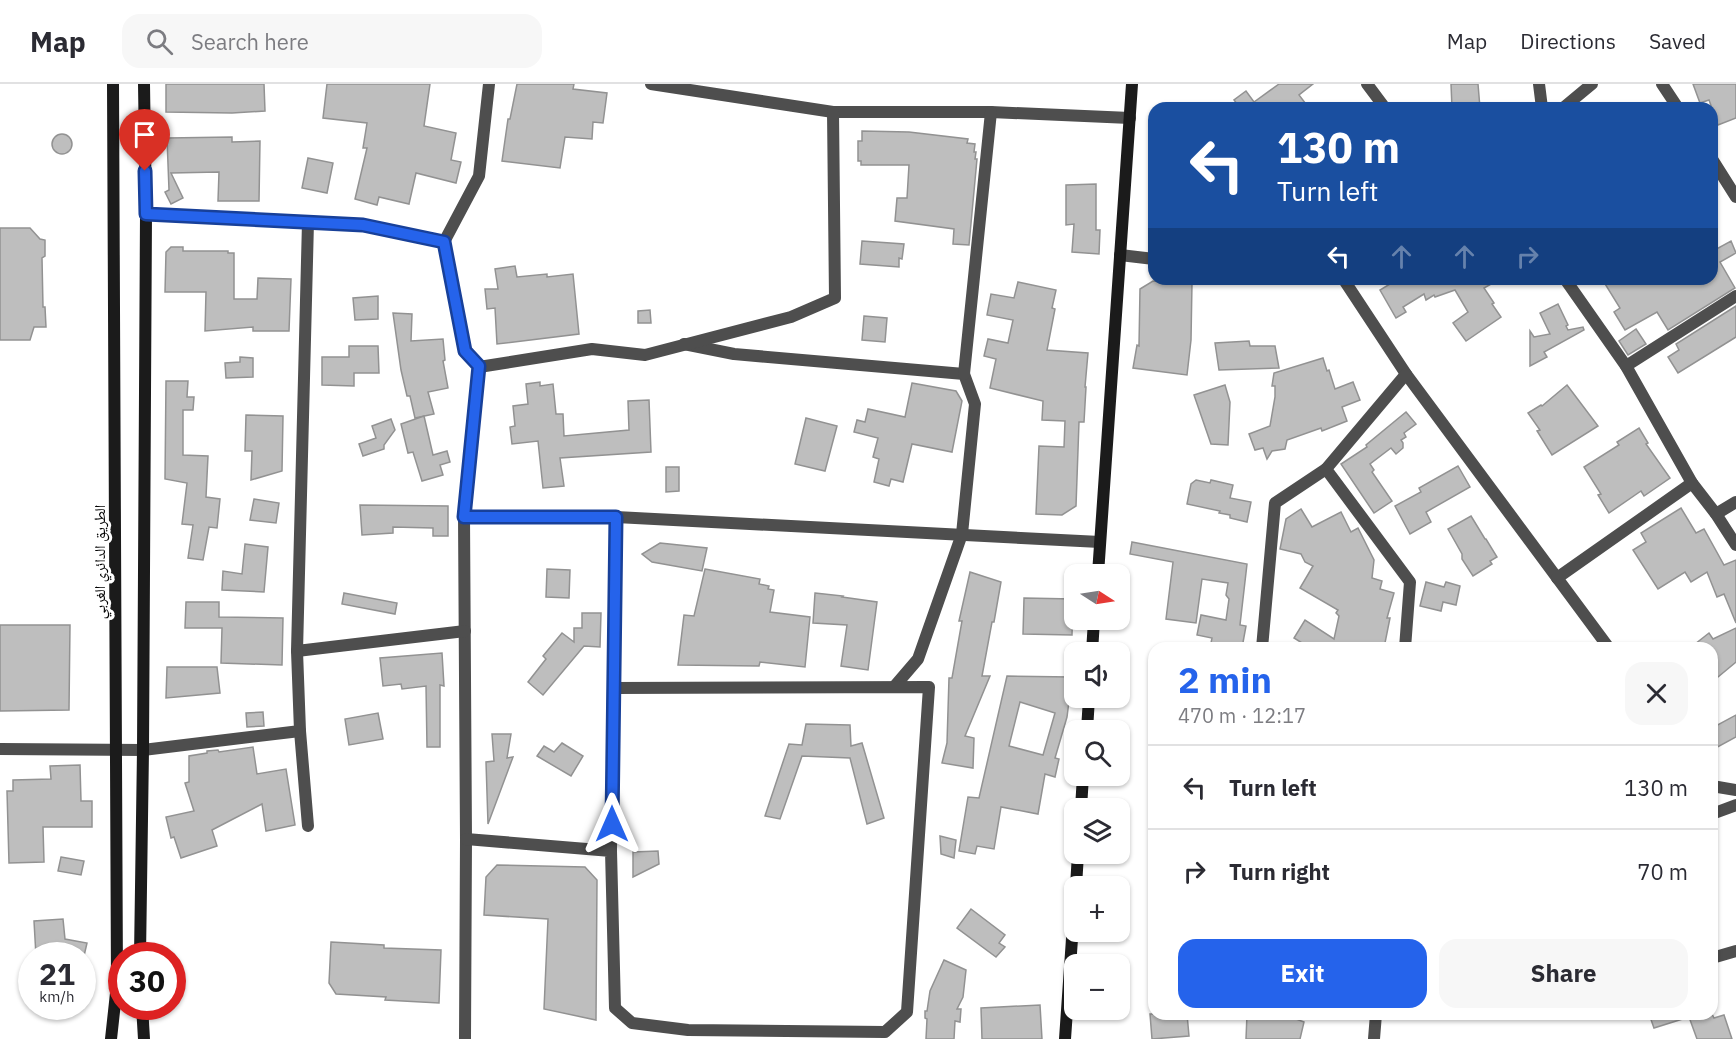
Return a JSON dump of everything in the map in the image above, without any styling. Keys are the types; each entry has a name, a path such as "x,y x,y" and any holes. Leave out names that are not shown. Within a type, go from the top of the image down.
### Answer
{"main road":[{"name":"الطريق الدائري الغربي","path":"111,1039 117,984 113,84"},
{"path":"140,942 146,214 144,84"},
{"path":"1099,564 1132,84"},
{"path":"1065,1039 1072,942"},
{"path":"143,1020 144,1039"}],"street":[{"path":"465,1039 464,517 479,366 465,351 444,242 479,176 489,84"},
{"path":"651,84 833,112 991,112 1130,118"},
{"path":"1367,84 1380,102"},
{"path":"1539,84 1541,102"},
{"path":"1570,102 1592,84"},
{"path":"1662,84 1674,102"},
{"path":"479,366 592,349 645,355 791,317 835,298 833,112"},
{"path":"894,687 918,659 962,534 975,404 964,374 991,112"},
{"path":"1718,168 1736,197"},
{"path":"146,214 363,225 444,242"},
{"path":"308,222 297,651 300,731 308,826"},
{"path":"1120,255 1148,257"},
{"path":"1345,285 1406,374 1605,642"},
{"path":"1569,285 1626,366 1692,483 1736,545"},
{"path":"1626,366 1736,296"},
{"path":"684,344 734,354 964,374"},
{"path":"1263,642 1275,503 1326,469 1406,374"},
{"path":"1326,469 1410,582 1405,642"},
{"path":"1557,578 1692,483"},
{"path":"1716,514 1736,502"},
{"path":"464,517 616,517 1100,542"},
{"path":"613,688 929,687 907,1012 885,1032 688,1030 633,1023 615,1008 611,851 613,688 616,517"},
{"path":"297,651 465,631"},
{"path":"0,749 143,750 300,731"},
{"path":"1718,787 1736,790"},
{"path":"1718,812 1736,805"},
{"path":"466,839 611,851"},
{"path":"1718,956 1736,951"},
{"path":"1374,1039 1376,1020"}],"building":[{"path":"166,84 264,84 265,111 166,112"},
{"path":"327,84 430,84 424,126 456,133 451,160 461,162 456,183 416,173 409,204 379,197 377,205 355,199 367,148 363,148 367,123 323,118"},
{"path":"517,84 574,84 573,89 607,93 603,123 593,122 592,139 565,137 560,168 502,161 508,119 510,119"},
{"path":"1279,84 1313,84 1299,95 1304,102 1254,102"},
{"path":"1451,84 1478,84 1480,102 1452,102"},
{"path":"1693,84 1736,84 1736,118 1718,125 1718,102 1709,100 1700,102"},
{"path":"1246,91 1254,102 1236,102 1234,100"},
{"path":"862,131 909,132 968,139 967,143 975,144 974,152 976,152 975,159 977,159 969,245 953,244 954,229 895,221 897,198 907,198 909,165 861,165 861,161 858,161 858,141 862,141"},
{"path":"62,134 69,137 72,144 69,151 62,154 55,151 52,144 55,137"},
{"path":"232,137 232,142 260,141 259,201 218,201 219,172 171,173 183,198 171,204 165,192 169,190 167,138"},
{"path":"308,158 333,163 327,193 302,188"},
{"path":"1096,184 1096,230 1100,230 1099,254 1072,252 1074,224 1066,225 1066,185"},
{"path":"0,228 30,228 40,239 45,240 45,256 42,258 43,307 45,307 46,327 34,327 30,340 0,340"},
{"path":"862,241 904,244 902,259 899,258 899,267 860,264"},
{"path":"1731,241 1736,253 1720,262 1735,288 1668,330 1657,312 1625,330 1614,312 1620,308 1606,285 1718,285 1718,248"},
{"path":"171,247 183,247 183,251 234,253 234,299 257,299 258,278 291,279 289,331 253,331 253,327 205,331 206,292 165,292 166,252"},
{"path":"515,266 517,277 573,274 579,334 497,344 495,308 487,309 485,289 498,289 495,269"},
{"path":"1018,282 1056,290 1052,308 1055,309 1047,350 1088,353 1084,422 1079,422 1076,506 1062,515 1036,514 1039,446 1064,447 1065,421 1042,420 1043,401 990,388 996,359 984,356 988,339 1008,343 1013,320 987,315 991,294 1014,298"},
{"path":"1148,284 1192,285 1191,340 1187,375 1133,368 1137,345 1139,346 1140,289"},
{"path":"1388,285 1489,285 1484,288 1501,317 1466,341 1453,323 1468,312 1455,290 1435,297 1434,295 1426,300 1424,294 1403,307 1406,312 1396,318 1380,290"},
{"path":"378,296 378,319 355,320 353,298"},
{"path":"1558,304 1568,330 1583,327 1584,330 1544,352 1547,357 1530,366 1530,331 1534,337 1550,334 1540,313"},
{"path":"1736,306 1736,337 1678,373 1668,357 1679,350 1676,344"},
{"path":"650,310 651,323 638,323 638,311"},
{"path":"393,313 412,314 411,341 443,339 445,360 443,361 448,388 428,392 434,414 415,418 401,370"},
{"path":"864,316 887,318 885,342 862,340"},
{"path":"1636,329 1646,344 1628,355 1619,341"},
{"path":"1249,341 1250,346 1275,346 1279,368 1219,370 1215,343"},
{"path":"349,346 378,346 379,373 354,373 354,386 322,385 322,357 349,357"},
{"path":"240,357 253,358 253,377 226,378 225,363 240,362"},
{"path":"1323,358 1335,389 1353,382 1360,400 1342,407 1347,421 1322,431 1321,428 1287,440 1285,449 1272,451 1267,459 1263,448 1255,450 1249,434 1270,426 1275,397 1275,386 1272,386 1274,373"},
{"path":"166,381 188,381 187,397 194,397 193,410 183,410 183,455 208,456 206,497 220,499 217,528 209,527 203,560 188,558 193,525 182,524 187,483 165,479"},
{"path":"540,382 540,386 553,384 556,414 563,414 564,436 629,430 628,401 649,400 651,452 560,458 564,486 543,488 538,441 512,444 510,427 515,426 513,406 528,404 526,384"},
{"path":"912,383 956,391 962,401 952,452 912,444 903,482 891,479 889,486 874,482 879,459 873,457 878,438 854,432 857,420 865,422 868,409 905,417"},
{"path":"1225,385 1230,402 1228,445 1211,444 1194,395"},
{"path":"1567,385 1598,426 1552,455 1537,431 1540,430 1528,413 1542,406"},
{"path":"1406,412 1416,424 1404,433 1406,437 1401,440 1403,448 1396,454 1391,448 1370,464 1374,470 1372,472 1392,501 1374,513 1341,464 1367,447 1366,445"},
{"path":"246,415 283,416 282,471 251,480 252,451 245,451"},
{"path":"424,416 433,455 447,451 450,462 440,465 443,475 422,481 413,452 408,453 401,424"},
{"path":"806,418 837,426 825,471 795,464"},
{"path":"391,419 395,430 384,445 384,449 363,456 359,444 376,438 372,426"},
{"path":"1639,428 1648,443 1646,444 1670,478 1644,496 1641,491 1609,513 1598,495 1601,494 1584,467 1619,445 1617,442"},
{"path":"1458,466 1470,487 1426,512 1431,522 1410,534 1395,506 1421,492 1419,488"},
{"path":"666,467 679,467 679,491 666,492"},
{"path":"1196,480 1210,483 1211,480 1233,485 1230,498 1251,502 1247,522 1230,518 1230,515 1219,513 1220,511 1187,504 1191,484"},
{"path":"254,499 279,503 276,523 250,520"},
{"path":"360,505 448,506 448,536 433,536 433,528 393,527 393,533 362,535"},
{"path":"1681,508 1696,533 1704,529 1724,565 1736,560 1736,623 1724,594 1717,597 1707,572 1691,582 1685,572 1658,589 1633,550 1646,542 1641,533"},
{"path":"1301,509 1312,527 1341,512 1351,532 1358,528 1374,560 1372,578 1382,581 1380,589 1394,593 1387,618 1390,618 1385,642 1300,642 1294,638 1305,620 1334,639 1339,616 1336,613 1338,610 1300,588 1313,566 1305,562 1301,554 1280,549 1286,519"},
{"path":"1471,516 1497,557 1490,561 1492,564 1473,576 1448,529"},
{"path":"1132,542 1247,564 1240,625 1246,626 1243,642 1211,642 1212,638 1197,635 1201,615 1226,620 1229,599 1226,595 1228,583 1202,579 1196,623 1166,619 1173,562 1130,554"},
{"path":"660,543 707,548 702,571 652,562 642,554"},
{"path":"245,544 268,547 264,592 222,590 223,571 242,574"},
{"path":"547,569 570,570 569,598 546,597"},
{"path":"705,569 760,579 759,584 769,586 768,589 774,590 770,612 810,617 805,667 760,662 759,666 678,665 684,615 694,616"},
{"path":"970,572 1001,582 982,676 990,676 965,736 974,738 973,768 942,763 947,743 949,678 952,678 962,621 959,621"},
{"path":"1426,582 1444,587 1446,582 1460,586 1456,605 1443,602 1441,611 1420,606"},
{"path":"344,593 397,603 395,614 342,604"},
{"path":"815,593 877,602 868,670 841,666 847,625 813,623"},
{"path":"1024,598 1064,599 1064,630 1072,630 1072,635 1023,634"},
{"path":"186,602 219,602 219,617 283,618 282,665 221,663 222,628 185,628"},
{"path":"582,613 601,613 600,647 584,646 543,695 528,682 546,659 543,656 562,633 574,642 574,628 582,628"},
{"path":"0,625 70,625 69,710 0,711"},
{"path":"1736,628 1736,662 1718,677 1718,642 1698,642 1709,633 1713,639"},
{"path":"442,653 444,686 440,685 440,747 427,747 426,686 402,689 401,684 383,686 380,658"},
{"path":"167,667 217,667 220,693 166,698"},
{"path":"1007,676 1064,677 1064,708 1068,708 1067,717 1064,720 1055,758 1059,759 1055,777 1045,774 1038,814 1001,807 994,849 977,846 975,854 959,851 968,797 979,798","holes":["1020,702 1055,713 1043,755 1009,746"]},
{"path":"263,712 264,726 247,727 246,713"},
{"path":"378,713 383,739 349,745 345,719"},
{"path":"1736,715 1736,737 1718,747 1718,725"},
{"path":"806,724 850,725 851,746 862,743 884,818 867,824 850,758 802,756 780,819 765,816 789,744 802,745"},
{"path":"492,734 511,734 507,758 513,757 488,824 486,762 494,761"},
{"path":"562,743 583,756 571,776 537,756 544,746 554,752"},
{"path":"253,747 257,774 286,769 295,825 266,831 262,804 212,830 217,846 181,858 174,837 171,838 166,817 194,811 185,783 189,782 189,756 207,753 207,751 218,750 219,752"},
{"path":"80,765 81,801 92,801 92,827 43,827 44,862 9,863 7,791 13,791 13,780 51,779 50,766"},
{"path":"940,836 956,840 954,858 941,854"},
{"path":"658,851 659,864 633,877 633,852"},
{"path":"61,857 84,861 81,875 58,871"},
{"path":"497,865 585,867 597,880 596,1020 544,1009 548,919 484,915 486,877"},
{"path":"971,909 1005,935 999,943 1005,947 996,957 957,928"},
{"path":"63,919 65,939 82,942 35,942 34,921"},
{"path":"331,942 384,945 384,948 441,950 439,1003 336,994 329,983"},
{"path":"944,960 966,970 963,997 957,1009 961,1009 960,1022 955,1021 954,1039 926,1039 925,1011 927,1011 930,991"},
{"path":"1040,1005 1042,1039 982,1039 981,1008"},
{"path":"1724,1015 1732,1039 1697,1039 1690,1020 1718,1020 1718,1017"},
{"path":"1150,1020 1188,1020 1189,1036 1152,1039"},
{"path":"1247,1020 1299,1020 1304,1022 1300,1039 1246,1039"},
{"path":"1651,1020 1679,1020 1654,1028"}],"route":[{"path":"145,171 146,214 363,225 444,242 465,351 479,366 464,517 616,517 612,824"}]}
